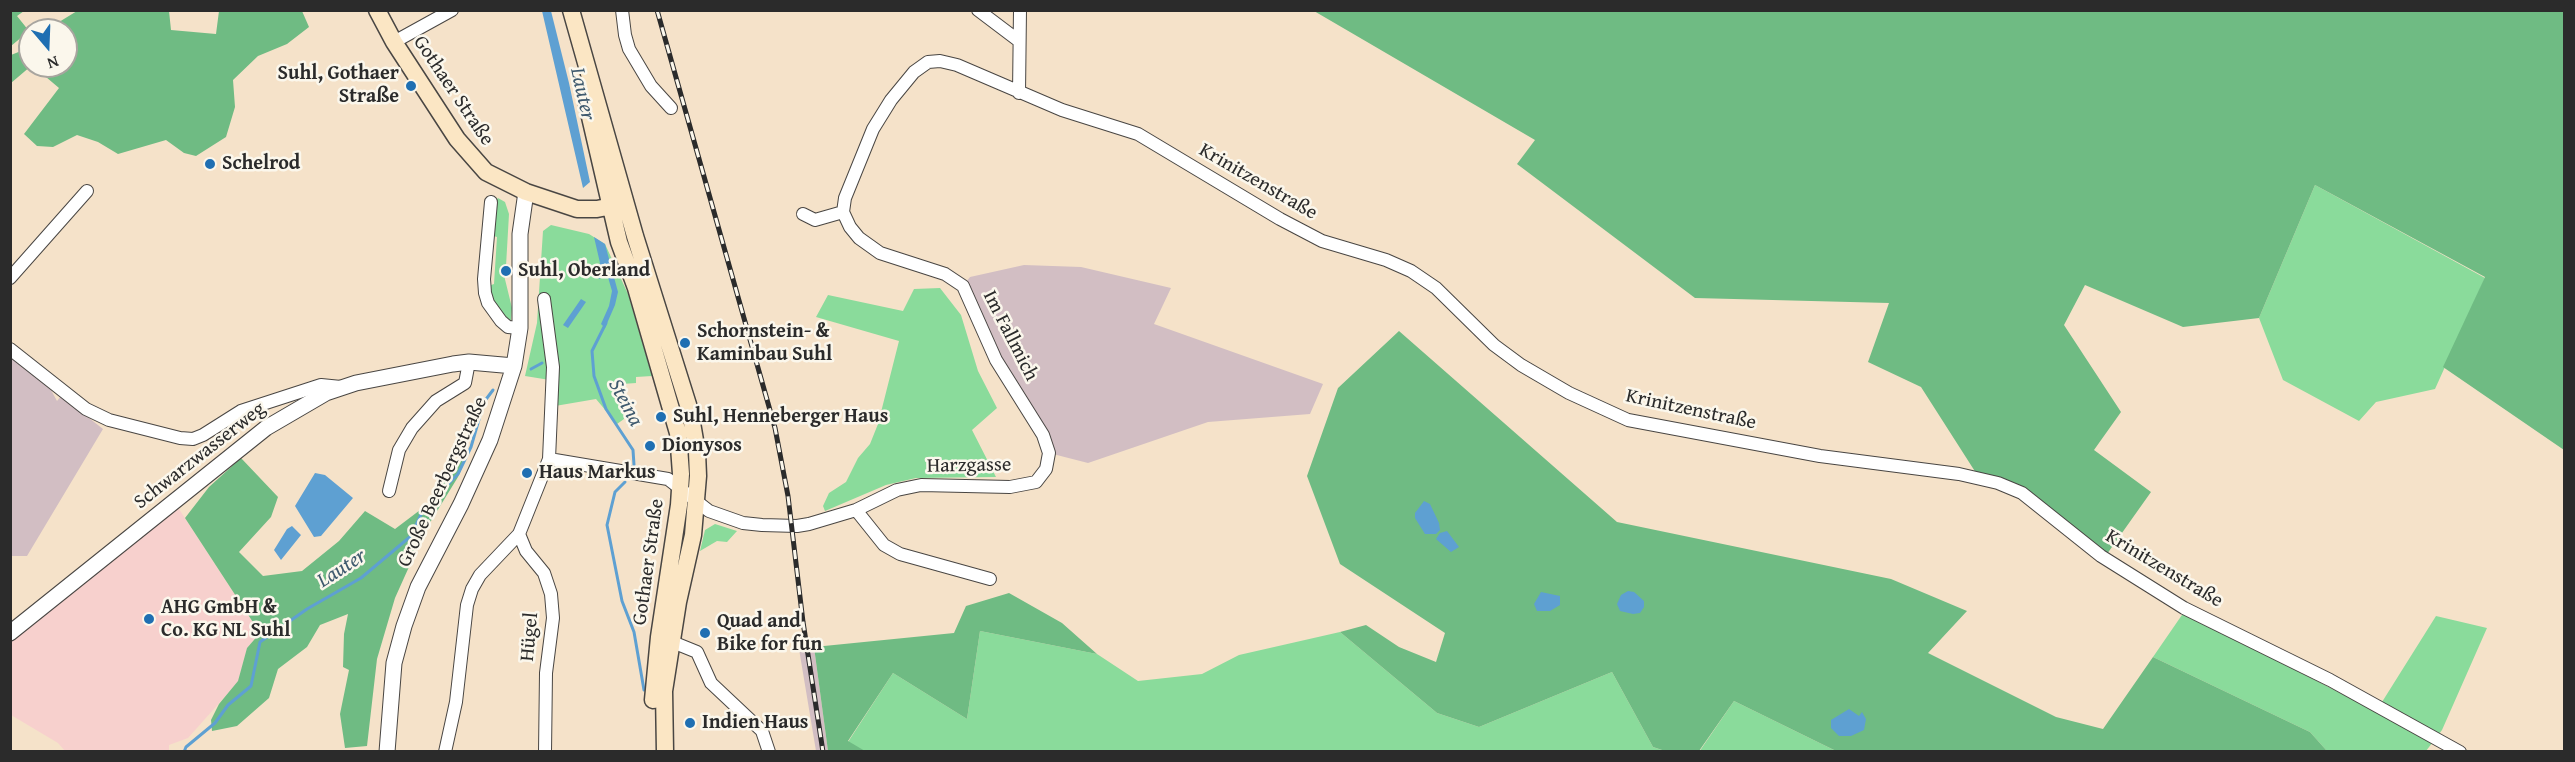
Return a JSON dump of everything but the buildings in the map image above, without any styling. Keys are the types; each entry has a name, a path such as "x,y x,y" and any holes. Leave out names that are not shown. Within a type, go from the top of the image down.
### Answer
{"main road":[{"name":"Gothaer Straße","path":"376,10 394,42 466,152 486,172 526,192 581,209 618,205"},
{"path":"562,10 618,205"},
{"path":"571,10 618,205"},
{"name":"Gothaer Straße","path":"618,205 619,242 636,288 678,434 681,488 666,639"},
{"name":"Gothaer Straße","path":"618,205 690,411 697,452 697,502 693,535 666,639 653,706 658,752"},
{"path":"665,752 663,710 666,639"}],"street":[{"path":"394,42 452,10"},
{"path":"622,10 629,49 651,87 671,108"},
{"path":"978,10 1019,41"},
{"path":"1019,93 1021,79 1020,10"},
{"name":"Krinitzenstraße","path":"843,213 845,198 877,123 914,72 928,62 940,61 957,65 1062,110 1138,134 1280,219 1322,241 1386,260 1411,271 1436,288 1494,345 1521,365 1569,393 1628,420 1820,456 1959,474 1998,483 2022,493 2102,556 2184,608 2330,680 2460,752"},
{"path":"10,278 87,191"},
{"name":"Große Beerbergstraße","path":"387,752 394,663 404,626 418,587 461,504 490,440 514,366 520,328 520,234 526,192"},
{"path":"491,202 484,279 485,293 488,303 501,321 508,327 520,328"},
{"path":"803,214 815,220 843,213"},
{"name":"Im Fallmich","path":"843,213 859,238 880,253 945,274 963,286 996,360 1043,435"},
{"path":"445,752 456,702 467,605 472,589 480,576 519,534 549,459 552,367 544,299"},
{"path":"10,349 86,409 109,420 180,438 193,439 240,411 321,385 341,387"},
{"path":"389,491 399,450 412,428 436,400 465,383 469,362"},
{"name":"Schwarzwasserweg","path":"10,633 266,428 326,393 374,379 469,362 514,366"},
{"name":"Harzgasse","path":"549,459 663,477 681,488 697,502 724,517 762,525 797,526 856,510 897,490 921,485 1010,486 1035,482 1046,469 1049,453 1043,435"},
{"path":"856,510 884,545 900,554 990,579"},
{"name":"Hügel","path":"519,534 526,551 544,573 551,594 553,618 546,673 545,752"},
{"path":"666,639 697,652 711,683 762,731 769,752"}],"shaded area":[{"path":"1024,265 1081,267 1171,288 1154,324 1323,384 1310,414 1208,422 1088,463 1049,453 963,286 970,277"},
{"path":"11,354 51,390 57,401 61,396 103,429 27,556 11,556"},
{"path":"177,506 260,633 247,648 238,682 188,738 169,745 169,751 65,751 58,743 11,715 11,641"},
{"path":"814,647 828,751 816,751 799,649"}],"green space":[{"path":"11,10 24,11 17,16 18,40 11,46"},
{"path":"77,11 169,11 171,30 216,34 219,11 302,11 309,27 287,44 258,56 233,80 235,107 226,137 196,156 184,153 166,140 118,154 98,142 77,135 53,147 37,146 24,134 59,88 47,78 78,78 78,18 66,18"},
{"path":"1314,11 2564,11 2564,450 2443,367 2485,277 2315,185 2259,318 2183,327 2085,285 2064,325 2121,412 2094,450 2151,492 2107,554 2062,522 1976,473 1921,387 1868,362 1889,303 1695,298 1517,164 1535,140"},
{"path":"18,52 18,77 11,83 11,55"},
{"path":"2315,185 2485,278 2435,389 2376,402 2359,421 2283,380 2259,318"},
{"path":"498,198 505,202 509,214 506,266 502,267 512,308 511,320 506,320 497,310 488,286 494,284 497,237 490,235 493,203"},
{"path":"551,225 589,234 605,244 628,294 652,376 636,377 636,383 622,384 624,419 617,424 596,399 555,406 556,381 525,376 537,323 543,231"},
{"path":"940,288 961,315 978,371 997,408 972,430 996,477 916,478 886,485 825,511 823,506 829,493 846,482 858,458 870,444 878,424 899,341 816,317 828,295 903,311 914,289"},
{"path":"1399,331 1617,522 1891,579 1967,611 1928,653 2056,717 2103,729 2153,657 2310,732 2327,751 1836,751 1734,701 1699,751 1665,751 1653,747 1612,672 1479,727 1437,713 1340,632 1366,625 1399,647 1436,662 1445,633 1340,564 1307,476 1338,388"},
{"path":"241,458 278,497 271,517 239,552 263,576 302,571 339,541 365,511 395,529 428,504 459,460 465,461 458,477 426,529 395,598 377,659 367,746 345,748 340,714 349,670 343,667 344,634 348,614 320,625 307,647 278,669 269,698 237,726 212,731 211,720 219,704 238,681 247,648 260,633 185,518 209,487"},
{"path":"715,524 737,531 727,542 717,541 700,551 705,530"},
{"path":"1009,593 1062,623 1097,654 980,631 967,719 893,673 848,741 865,751 828,751 814,647 954,633 966,606"},
{"path":"2184,612 2367,707 2382,702 2436,616 2487,628 2442,730 2426,751 2327,751 2310,732 2153,657"},
{"path":"980,631 1097,654 1138,681 1202,674 1239,655 1340,632 1437,713 1479,727 1612,672 1653,747 1665,751 865,752 848,742 893,673 967,719"},
{"path":"1734,701 1836,751 1699,752"}],"water":[{"path":"542,11 551,11 569,83 590,182 583,188"},
{"path":"594,237 605,244 618,292 605,328 601,324 609,306 612,291 605,267 600,279 596,277 600,263"},
{"path":"581,299 586,302 568,328 563,325"},
{"path":"315,473 325,475 353,498 321,536 314,537 295,506"},
{"path":"1424,501 1430,504 1439,523 1440,530 1436,534 1425,534 1415,518 1415,513"},
{"path":"292,526 301,535 281,560 274,550 287,529"},
{"path":"1447,531 1459,547 1451,552 1436,539 1440,533"},
{"path":"1628,591 1634,592 1644,601 1644,607 1640,613 1620,611 1617,604 1621,595"},
{"path":"1541,592 1560,596 1560,605 1550,611 1537,611 1534,604"},
{"path":"1849,709 1859,716 1862,712 1866,719 1864,730 1851,736 1839,736 1831,728 1831,720"}],"waterway":[{"name":"Steina","path":"606,323 592,351 594,376 606,409 633,450 634,465"},
{"name":"Lauter","path":"531,369 542,363"},
{"name":"Lauter","path":"184,752 186,747 215,723 228,705 251,686 260,642 307,609 361,578 411,536 423,510 458,474 471,447 484,402 493,390"},
{"name":"Steina","path":"625,482 615,492 607,525 622,601 634,632 644,690"}],"railway":[{"path":"657,10 775,428 788,496 803,622 823,752"}],"place":[{"name":"Suhl, Gothaer Straße","path":"411,86"},
{"name":"Schelrod","path":"210,164"},
{"name":"Suhl, Oberland","path":"506,271"},
{"name":"Schornstein- & Kaminbau Suhl","path":"685,343"},
{"name":"Suhl, Henneberger Haus","path":"661,417"},
{"name":"Dionysos","path":"650,446"},
{"name":"Haus Markus","path":"527,473"},
{"name":"AHG GmbH & Co. KG NL Suhl","path":"149,619"},
{"name":"Quad and Bike for fun","path":"705,633"},
{"name":"Indien Haus","path":"690,723"}]}
